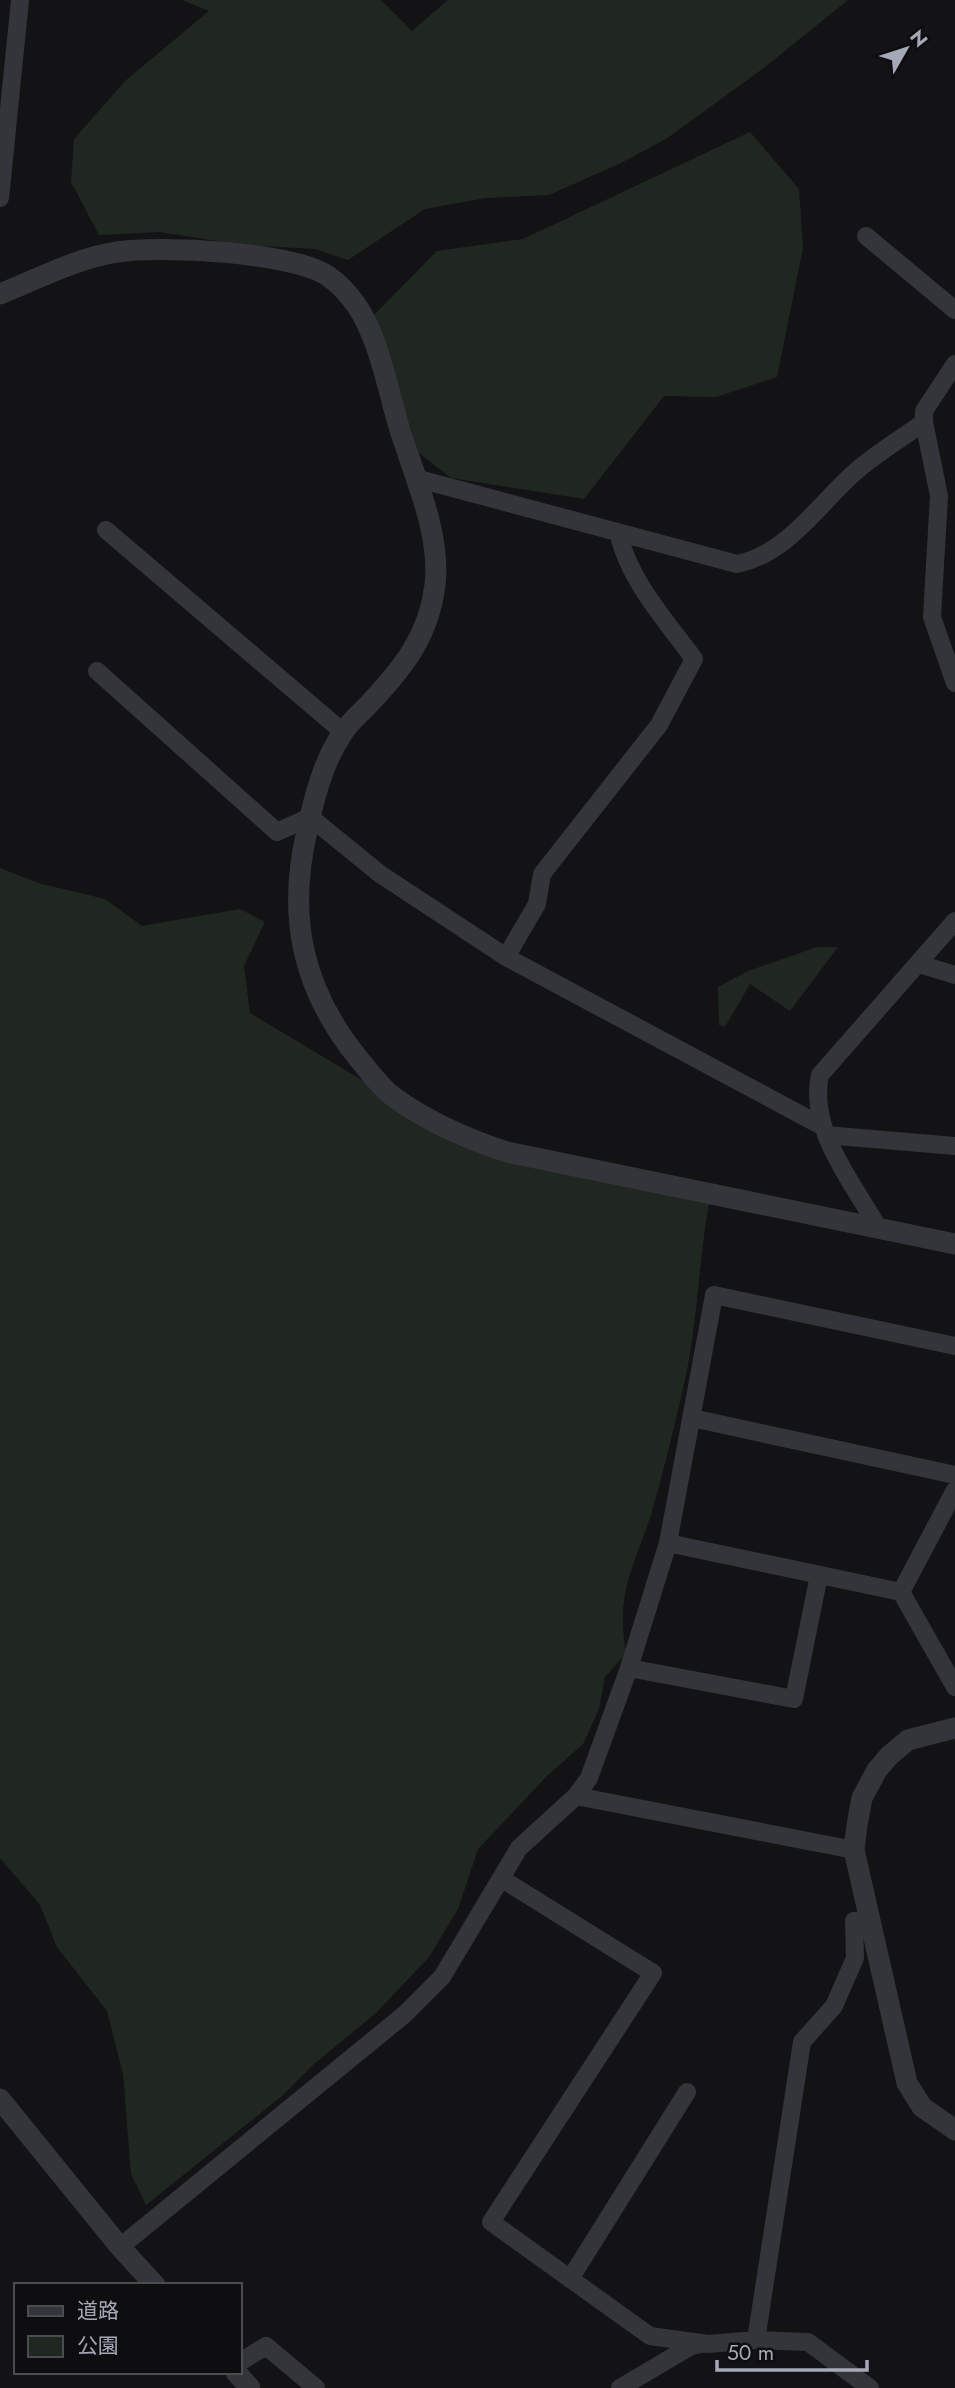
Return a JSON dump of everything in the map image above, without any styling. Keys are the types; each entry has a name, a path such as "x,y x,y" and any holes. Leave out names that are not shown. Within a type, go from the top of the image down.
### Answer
{"street":[{"path":"0,198 20,0"},
{"path":"866,236 955,310"},
{"path":"0,294 80,261 116,252 161,249 287,260 328,276 357,307 372,340 429,522 436,562 435,583 423,636 408,661 343,732 327,761 299,864 298,906 309,972 320,1003 341,1036 392,1096 463,1138 507,1152 955,1244"},
{"path":"955,364 925,411 924,422 939,496 932,617 955,683"},
{"path":"415,478 737,564 751,561 803,524 855,472 924,422"},
{"path":"106,530 343,732"},
{"path":"506,957 537,904 542,874 659,725 694,659 639,583 622,552 618,532"},
{"path":"97,671 277,832 310,817"},
{"path":"310,817 380,874 506,957 823,1130 955,1146"},
{"path":"878,1229 823,1130 817,1086 825,1065 955,921"},
{"path":"919,964 955,975"},
{"path":"120,2247 405,2014 442,1977 519,1848 576,1796 589,1778 629,1668 668,1544 714,1295 955,1346"},
{"path":"691,1418 955,1475"},
{"path":"901,1592 955,1490"},
{"path":"668,1544 901,1592 955,1687"},
{"path":"629,1668 794,1699 819,1575"},
{"path":"955,1728 908,1740 877,1770 862,1798 854,1850 907,2083 922,2107 955,2130"},
{"path":"576,1796 854,1850"},
{"path":"502,1879 653,1973 491,2222 650,2336 708,2344"},
{"path":"756,2340 802,2042 834,2006 855,1958 855,1921 869,1920"},
{"path":"570,2279 687,2092"},
{"path":"0,2099 120,2247 153,2283"},
{"path":"620,2388 691,2346 756,2340 808,2342 870,2388"},
{"path":"242,2361 266,2346 316,2388"},
{"path":"238,2374 250,2388"}],"green space":[{"path":"182,0 381,0 412,31 448,0 848,0 765,67 666,139 619,164 549,195 486,198 425,209 348,260 315,249 243,245 159,232 99,235 71,182 74,139 125,81 209,11"},
{"path":"750,132 799,189 803,248 777,377 716,397 664,396 584,499 451,478 419,453 373,316 437,251 523,239"},
{"path":"0,868 38,883 105,899 142,926 240,909 265,922 244,966 250,1013 417,1113 479,1143 710,1198 692,1341 683,1389 653,1508 625,1594 623,1631 626,1653 605,1677 599,1709 583,1744 547,1776 478,1849 458,1909 429,1957 376,2013 314,2064 282,2096 146,2205 131,2174 123,2074 107,2011 57,1947 40,1905 0,1858"},
{"path":"817,947 838,947 790,1011 750,984 725,1027 719,1025 718,987 748,971"}]}
